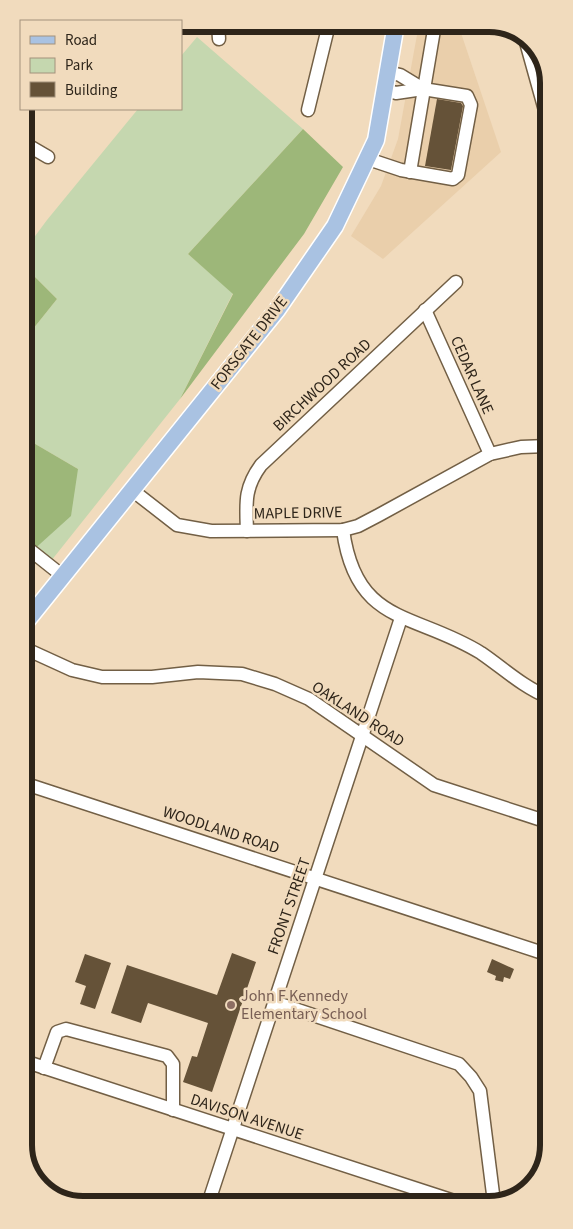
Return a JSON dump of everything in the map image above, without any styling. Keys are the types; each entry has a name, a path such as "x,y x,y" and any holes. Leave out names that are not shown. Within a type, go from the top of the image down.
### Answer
{"main road":[{"name":"FORSGATE DRIVE","path":"32,615 278,310 335,226 376,140 395,33"}],"street":[{"path":"219,32 219,39"},
{"path":"308,110 327,33"},
{"path":"410,172 433,33"},
{"path":"528,50 540,92"},
{"path":"388,72 400,75 423,89"},
{"path":"368,159 410,172 453,178 458,175 471,105 467,96 423,89 396,93 385,90"},
{"path":"33,148 48,156"},
{"name":"BIRCHWOOD ROAD","path":"247,531 246,500 250,480 261,465 456,282"},
{"name":"CEDAR LANE","path":"425,310 490,454"},
{"name":"MAPLE DRIVE","path":"132,490 178,525 211,531 343,530 358,526 490,454 521,447 540,446"},
{"path":"343,530 349,564 358,582 384,608 401,618 449,636 480,653 528,687 540,693"},
{"path":"33,552 64,578"},
{"name":"FRONT STREET","path":"211,1196 401,618"},
{"name":"OAKLAND ROAD","path":"32,652 72,670 102,677 152,677 198,672 242,674 275,684 309,699 434,785 540,819"},
{"name":"WOODLAND ROAD","path":"32,786 540,952"},
{"path":"274,1002 459,1064 480,1091 493,1196"},
{"path":"44,1068 57,1032 66,1029 167,1056 173,1064 172,1110"},
{"name":"DAVISON AVENUE","path":"32,1064 439,1196"}],"shaded area":[{"path":"417,33 461,33 501,152 383,259 351,236 381,186 398,139"}],"green space":[{"path":"197,37 303,129 188,254 233,293 180,399 47,566 33,555 33,549 78,469 33,442 33,329 57,299 33,275 33,239 137,110 182,110 182,55"},
{"path":"303,129 343,167 304,234 180,399 233,294 188,254"},
{"path":"33,275 57,299 33,329"},
{"path":"33,442 78,469 71,516 33,551"}],"building":[{"path":"437,99 461,103 463,106 451,170 425,166"},
{"path":"232,953 256,962 212,1092 183,1082 192,1056 197,1057 208,1023 148,1003 141,1023 111,1013 127,965 217,995"},
{"path":"85,954 111,963 95,1009 80,1004 86,986 75,982"},
{"path":"492,959 514,969 510,979 504,977 503,982 495,980 496,976 487,972"}],"place":[{"name":"John F Kennedy Elementary School","path":"231,1005"}]}
